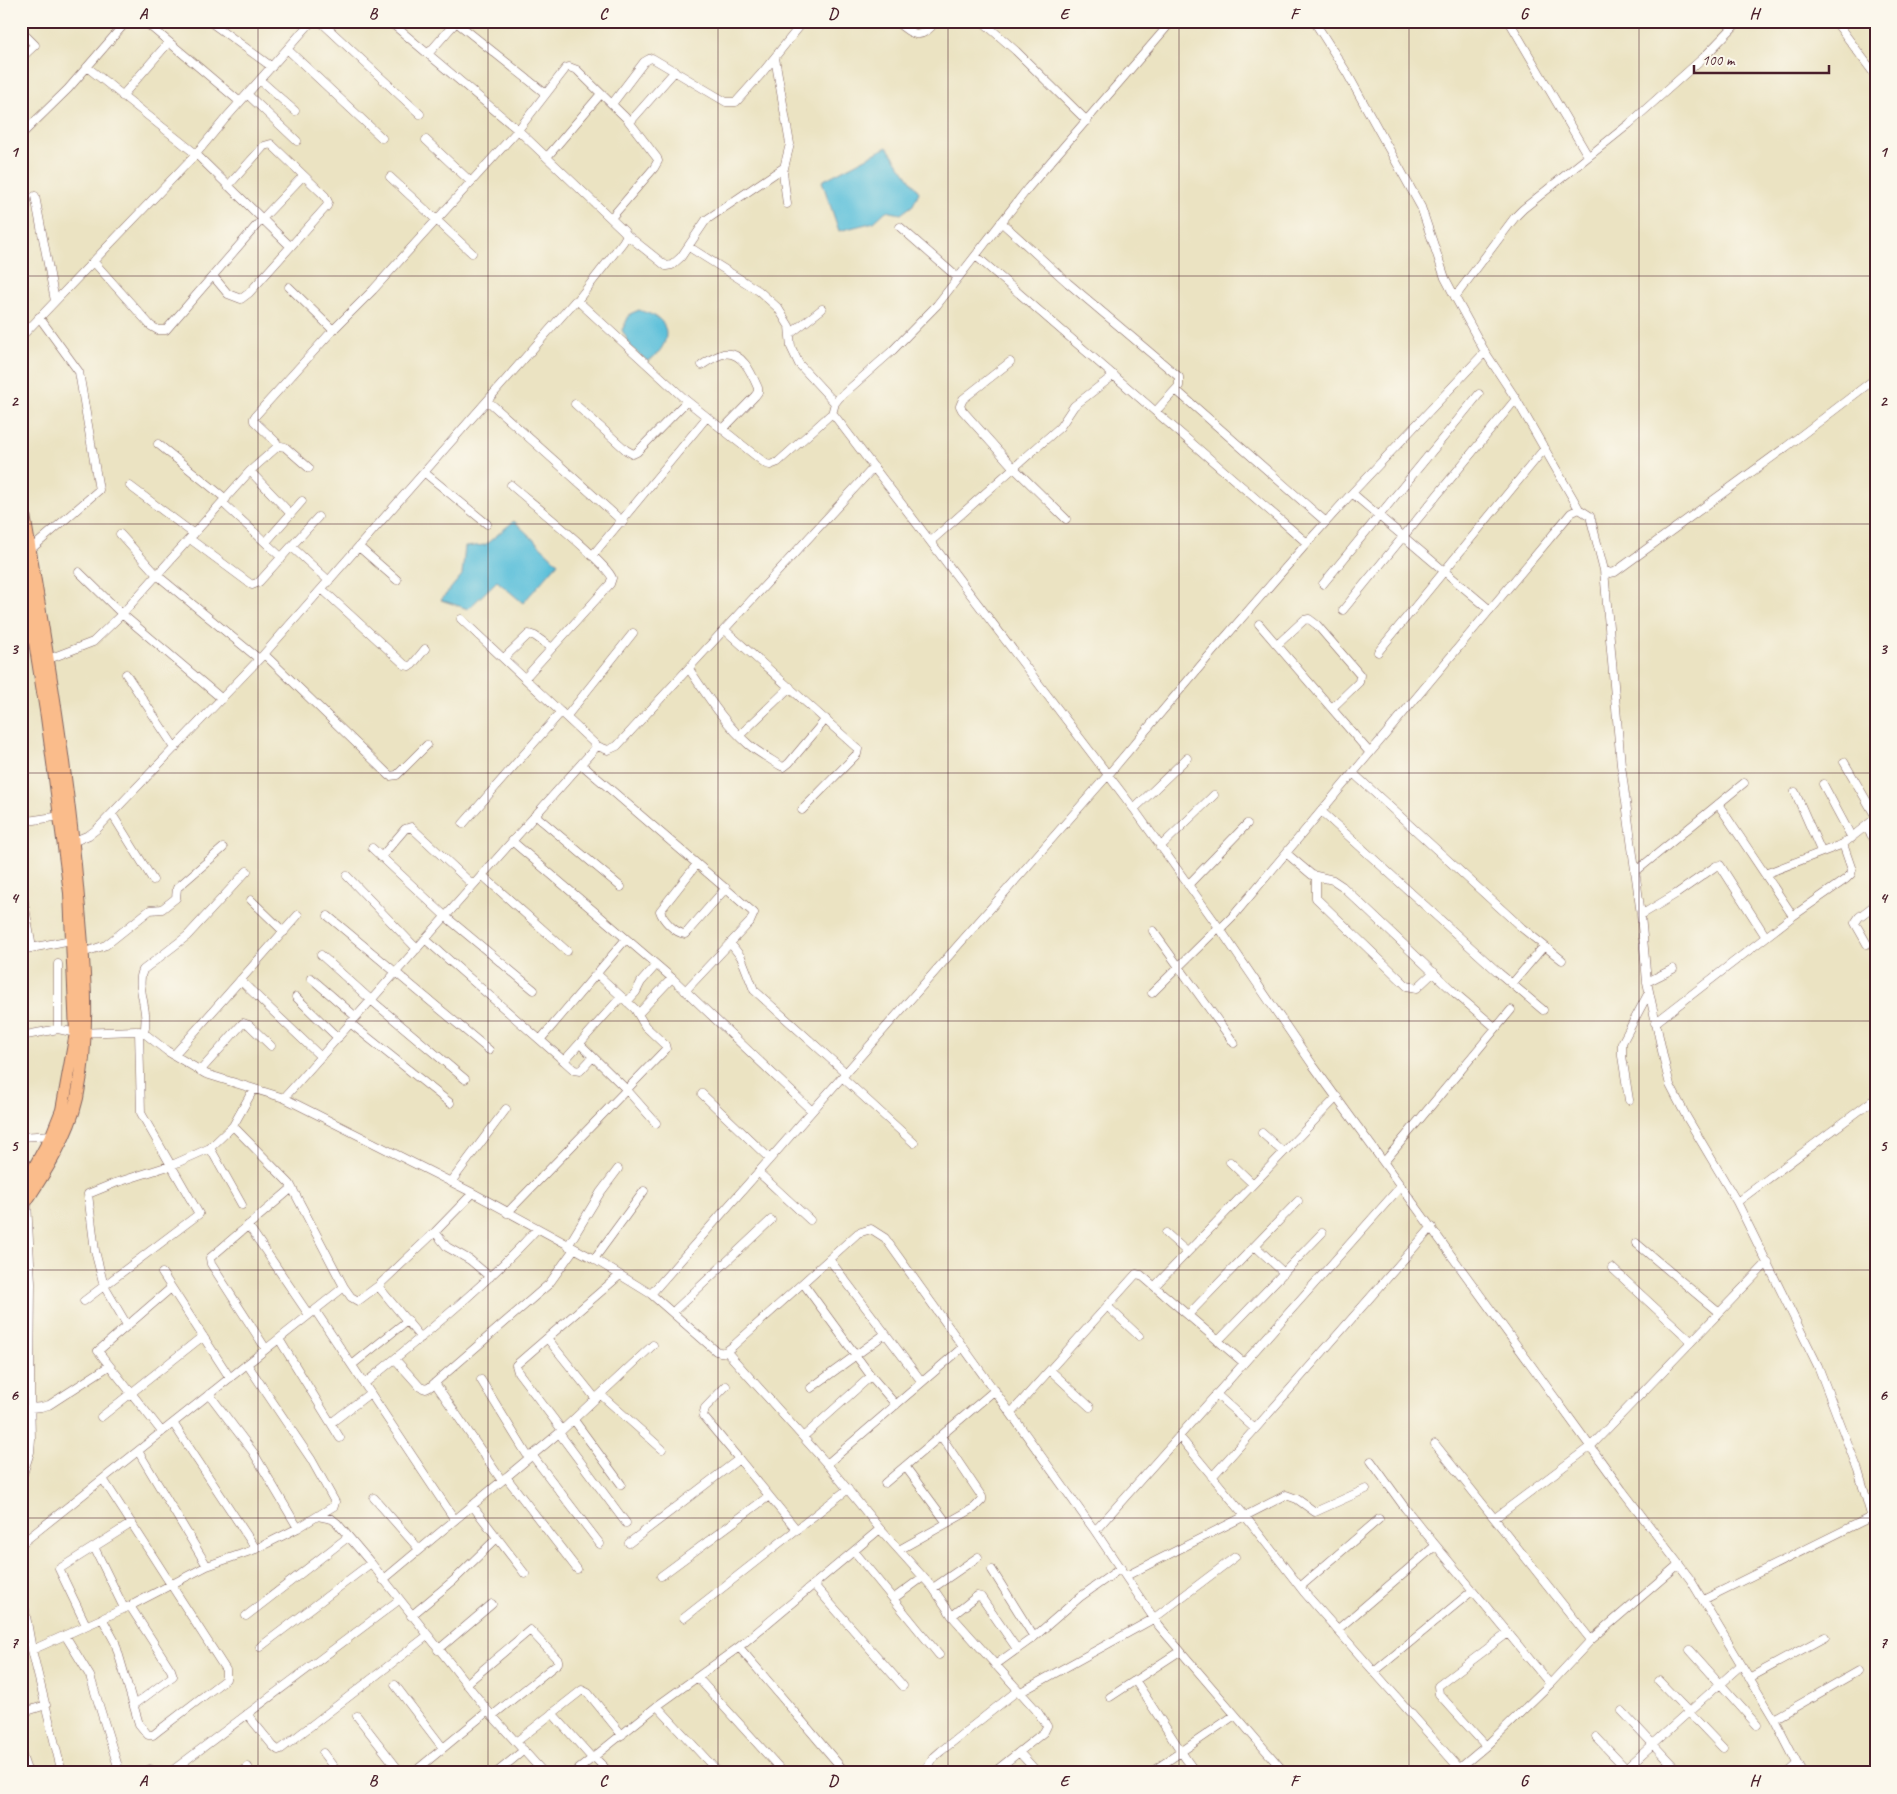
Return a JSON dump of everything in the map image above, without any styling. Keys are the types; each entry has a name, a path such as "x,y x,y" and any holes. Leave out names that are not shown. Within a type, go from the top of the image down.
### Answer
{"main road":[{"path":"21,498 26,552 44,661 69,844 70,894 77,939 80,1032 80,1077 76,1100 52,1159 23,1200"},
{"path":"26,552 25,600 44,661"},
{"path":"52,716 60,816 69,844"},
{"path":"23,1200 62,1110 80,1032 86,1019 82,953 77,939"}],"street":[{"path":"21,134 68,89 127,21"},
{"path":"144,21 240,102"},
{"path":"209,21 272,67"},
{"path":"21,337 196,154 312,21"},
{"path":"320,21 420,114"},
{"path":"390,21 518,130 627,235 666,266 676,262 706,220 783,168"},
{"path":"612,104 649,59 657,60 731,103 736,102 775,58 804,21"},
{"path":"895,21 908,31 918,35 930,30 936,21"},
{"path":"982,21 1016,51 1087,121"},
{"path":"577,301 687,401 762,462 770,465 778,462 832,414 835,403 914,330 976,256 1028,188 1172,21"},
{"path":"1314,21 1347,73 1421,207 1445,278 1485,352 1516,399 1579,510 1590,516 1604,570 1620,755 1649,992 1670,1085 1686,1116 1737,1202 1818,1366 1858,1470 1876,1532"},
{"path":"1509,21 1588,156"},
{"path":"1455,297 1515,217 1629,124 1704,58 1739,21"},
{"path":"1835,21 1876,76"},
{"path":"428,54 457,22 546,94"},
{"path":"21,31 35,45 21,58"},
{"path":"122,96 169,42"},
{"path":"287,49 382,138"},
{"path":"775,58 790,144 783,168 783,182 787,204"},
{"path":"87,67 196,154 290,246"},
{"path":"309,468 284,447 277,445 257,425 254,418 518,130 566,68 573,67 630,122 658,161 611,218"},
{"path":"630,122 675,72"},
{"path":"260,80 295,111"},
{"path":"247,94 297,141"},
{"path":"547,157 600,95"},
{"path":"426,140 471,182"},
{"path":"213,276 228,294 241,299 249,293 327,206 328,202 325,196 275,147 268,143 228,186"},
{"path":"93,261 151,326 162,332 166,330 262,218 303,176"},
{"path":"390,177 472,253"},
{"path":"35,196 55,301"},
{"path":"1001,222 1068,283 1179,377 1180,381 1176,390 1156,411"},
{"path":"900,227 958,278"},
{"path":"69,844 89,835 112,814 262,656 574,302 577,301 627,235"},
{"path":"688,247 758,291 778,308 789,326 791,347 799,364 835,403"},
{"path":"976,256 1307,543"},
{"path":"289,287 333,330"},
{"path":"790,334 822,309"},
{"path":"26,552 100,490 79,372 39,317"},
{"path":"651,1294 1108,776 1307,543 1485,352"},
{"path":"702,365 721,354 734,354 745,365 758,388 755,396 723,430"},
{"path":"1010,362 964,399 960,406 1013,467 1066,519"},
{"path":"931,541 1060,427 1074,406 1114,375"},
{"path":"1604,570 1610,573 1615,572 1786,447 1876,378"},
{"path":"1176,390 1326,522"},
{"path":"1323,584 1479,394"},
{"path":"1343,610 1404,538 1516,399"},
{"path":"488,401 623,522"},
{"path":"575,404 626,450 633,454 687,401"},
{"path":"832,414 836,416 1134,809 1336,1097 1679,1564 1703,1600 1774,1720 1802,1773"},
{"path":"592,556 623,522 707,417"},
{"path":"158,444 224,501 282,558"},
{"path":"44,661 93,642 122,614 250,471 277,445"},
{"path":"1378,652 1545,448"},
{"path":"461,619 597,746 608,750 617,746 874,467"},
{"path":"250,471 291,514"},
{"path":"425,473 488,524"},
{"path":"511,485 610,574 610,584 525,678"},
{"path":"130,486 252,585 259,582 292,548 318,517"},
{"path":"1352,493 1490,610"},
{"path":"266,542 302,501"},
{"path":"1152,993 1234,915 1571,513 1579,510"},
{"path":"120,534 157,574 262,656 390,776 396,775 427,745"},
{"path":"359,547 397,580"},
{"path":"292,548 329,582"},
{"path":"79,572 122,614 222,699"},
{"path":"322,589 405,665 412,665 425,649"},
{"path":"1277,645 1304,620 1309,619 1317,625 1360,675 1359,682 1332,708"},
{"path":"1260,624 1370,753"},
{"path":"725,630 857,746 858,751 802,810"},
{"path":"463,824 564,715 633,633"},
{"path":"504,658 529,634 552,648"},
{"path":"689,669 720,714 752,748 784,767 826,719"},
{"path":"126,674 175,748"},
{"path":"740,735 790,687"},
{"path":"284,1098 597,746"},
{"path":"1134,809 1187,758"},
{"path":"1765,874 1843,844 1876,818 1844,762"},
{"path":"581,764 754,913 750,922 685,991"},
{"path":"1353,773 1522,928 1562,960"},
{"path":"1635,872 1744,783"},
{"path":"1824,784 1852,838"},
{"path":"1795,792 1821,851"},
{"path":"1160,847 1214,795"},
{"path":"1718,804 1793,916"},
{"path":"1321,811 1543,1010"},
{"path":"112,814 153,880"},
{"path":"535,815 622,887"},
{"path":"21,822 60,816"},
{"path":"1188,885 1247,824"},
{"path":"1866,826 1876,842"},
{"path":"381,857 405,829 411,827 473,885"},
{"path":"512,841 672,978 812,1111"},
{"path":"1655,1023 1793,916 1851,874 1851,866 1843,844"},
{"path":"82,953 106,945 150,910 162,909 176,898 177,888 223,848"},
{"path":"372,848 445,916 534,990"},
{"path":"1286,853 1316,877 1333,880 1342,886 1496,1028"},
{"path":"697,864 660,911 662,917 678,933 684,934 688,931 726,888"},
{"path":"1641,915 1718,865 1723,868 1766,937"},
{"path":"84,1301 198,1216 198,1212 172,1165 140,1113 141,1032 147,1016 140,977 143,970 187,936 247,871"},
{"path":"482,875 567,951"},
{"path":"347,876 417,949"},
{"path":"1316,877 1316,898 1407,986 1417,988 1434,972"},
{"path":"21,885 32,948"},
{"path":"251,900 284,932"},
{"path":"1867,944 1855,923 1859,917 1876,904"},
{"path":"174,1055 298,915"},
{"path":"328,916 489,1050"},
{"path":"1154,931 1234,1043"},
{"path":"21,950 77,939"},
{"path":"425,939 574,1070 580,1071 593,1057"},
{"path":"540,1040 598,975 626,939"},
{"path":"730,943 742,957 754,990 914,1143"},
{"path":"1512,984 1544,946"},
{"path":"321,955 371,1000 466,1079"},
{"path":"58,964 58,1029"},
{"path":"564,1061 624,999 636,992 641,982 656,965"},
{"path":"1648,982 1673,969"},
{"path":"507,1213 666,1049 646,1026 639,1013 598,975"},
{"path":"311,978 353,1020 450,1102"},
{"path":"639,1013 672,978"},
{"path":"240,980 321,1057"},
{"path":"1629,1100 1622,1056 1622,1043 1649,992"},
{"path":"296,997 338,1038"},
{"path":"1384,1162 1511,1010"},
{"path":"200,1071 242,1023 249,1025 271,1046"},
{"path":"21,1036 58,1029 80,1032 141,1032 200,1071 215,1078 284,1098 473,1193 594,1259 651,1294 716,1351 722,1353 727,1352 858,1233 871,1229 878,1232 885,1238 1095,1530 1153,1618 1285,1773"},
{"path":"580,1044 627,1090 656,1123"},
{"path":"127,1325 104,1286 95,1251 88,1194 115,1183 172,1165 210,1148 233,1126 253,1090"},
{"path":"702,1094 770,1159"},
{"path":"1155,1286 1336,1097"},
{"path":"1737,1202 1876,1098"},
{"path":"451,1182 506,1110"},
{"path":"233,1126 290,1184 344,1287 351,1297 358,1301 378,1286 473,1193"},
{"path":"1262,1133 1283,1152"},
{"path":"21,1137 52,1135"},
{"path":"210,1148 242,1205"},
{"path":"1230,1162 1253,1184"},
{"path":"395,1359 420,1387 426,1389 435,1383 549,1284 600,1193 618,1169"},
{"path":"758,1172 810,1220"},
{"path":"1095,1530 1401,1186"},
{"path":"266,1349 210,1261 212,1255 292,1188"},
{"path":"594,1259 644,1191"},
{"path":"21,1480 30,1452 31,1439 30,1409 25,1392 31,1283 23,1200"},
{"path":"1188,1315 1298,1202"},
{"path":"673,1312 771,1220"},
{"path":"248,1225 352,1365 455,1520"},
{"path":"1212,1476 1432,1227"},
{"path":"364,1384 421,1338 509,1260 537,1229"},
{"path":"435,1232 447,1247 470,1260 490,1277"},
{"path":"1166,1233 1187,1252"},
{"path":"1218,1341 1322,1233"},
{"path":"1636,1243 1718,1312"},
{"path":"1255,1246 1284,1273"},
{"path":"829,1259 922,1382"},
{"path":"1496,1518 1591,1446 1768,1262"},
{"path":"1612,1268 1691,1341"},
{"path":"162,1273 230,1378"},
{"path":"1010,1413 1136,1274 1141,1275 1155,1286 1244,1363"},
{"path":"620,1275 519,1361 516,1368 626,1523"},
{"path":"803,1282 871,1376 896,1405"},
{"path":"378,1286 421,1338"},
{"path":"21,1544 344,1287"},
{"path":"162,1432 98,1351 171,1288"},
{"path":"1108,1306 1138,1336"},
{"path":"352,1365 408,1320"},
{"path":"811,1388 855,1354 885,1334"},
{"path":"101,1417 203,1336"},
{"path":"547,1338 599,1397 662,1449"},
{"path":"279,1339 340,1438"},
{"path":"383,1580 574,1420 653,1345"},
{"path":"827,1464 963,1347"},
{"path":"727,1352 827,1464 880,1529 933,1588 952,1616 1037,1711 1047,1726 1044,1732 993,1773"},
{"path":"32,1650 127,1607 207,1566 256,1549 298,1528 334,1506 336,1502 311,1459 247,1364"},
{"path":"21,1409 50,1405 109,1366"},
{"path":"1050,1370 1090,1407"},
{"path":"803,1437 871,1376"},
{"path":"481,1380 531,1457 600,1544"},
{"path":"435,1383 504,1479 577,1569"},
{"path":"726,1386 705,1408 702,1416 797,1530"},
{"path":"885,1483 995,1390"},
{"path":"331,1423 370,1393"},
{"path":"209,1394 253,1452 298,1528"},
{"path":"1216,1394 1255,1429"},
{"path":"574,1420 621,1484"},
{"path":"173,1423 256,1549"},
{"path":"899,1550 979,1504 982,1497 941,1436"},
{"path":"1179,1436 1300,1587 1457,1770 1486,1746 1592,1640 1679,1564"},
{"path":"21,1439 31,1439"},
{"path":"1435,1444 1592,1640"},
{"path":"138,1451 207,1566"},
{"path":"629,1543 738,1459"},
{"path":"1371,1461 1388,1487 1435,1546 1550,1684"},
{"path":"905,1466 947,1523"},
{"path":"102,1618 115,1642 139,1724 148,1735 153,1735 226,1679 226,1670 103,1478"},
{"path":"684,1618 848,1489"},
{"path":"1126,1576 1286,1495 1297,1499 1315,1512 1366,1489"},
{"path":"661,1576 769,1496"},
{"path":"374,1498 419,1549"},
{"path":"472,1505 525,1574"},
{"path":"318,1516 334,1521 371,1563 490,1714 544,1773"},
{"path":"1703,1600 1872,1518"},
{"path":"1300,1587 1379,1520"},
{"path":"86,1625 59,1569 132,1523"},
{"path":"574,1773 657,1706 739,1647 880,1529"},
{"path":"246,1616 348,1537"},
{"path":"411,1616 454,1580 497,1538"},
{"path":"1337,1630 1435,1546"},
{"path":"94,1547 127,1607 171,1670 173,1676 134,1705"},
{"path":"854,1551 939,1655"},
{"path":"933,1588 978,1557"},
{"path":"925,1773 934,1758 941,1751 1018,1692 1153,1618 1235,1557"},
{"path":"260,1647 371,1563"},
{"path":"995,1665 1034,1637 1080,1597 1121,1568"},
{"path":"992,1570 1034,1637"},
{"path":"893,1599 923,1577"},
{"path":"813,1584 903,1686"},
{"path":"21,1588 32,1650 62,1773"},
{"path":"1374,1672 1472,1591"},
{"path":"952,1616 977,1596 982,1597 1017,1649"},
{"path":"170,1773 399,1600"},
{"path":"438,1650 492,1604"},
{"path":"413,1773 443,1748 558,1663 558,1660 530,1630 466,1684"},
{"path":"1486,1746 1439,1694 1438,1686 1508,1633"},
{"path":"65,1634 90,1676 120,1773"},
{"path":"247,1714 273,1746 278,1750 281,1749 427,1636"},
{"path":"1749,1678 1825,1637"},
{"path":"739,1647 846,1773"},
{"path":"1690,1650 1757,1726"},
{"path":"1110,1698 1180,1651"},
{"path":"1596,1737 1625,1771 1741,1665"},
{"path":"1774,1720 1858,1671"},
{"path":"698,1678 784,1773"},
{"path":"1135,1680 1196,1773"},
{"path":"1659,1681 1723,1748"},
{"path":"395,1685 443,1748"},
{"path":"516,1742 579,1691 585,1690 622,1735"},
{"path":"21,1713 46,1705"},
{"path":"657,1706 718,1773"},
{"path":"1622,1711 1680,1773"},
{"path":"552,1713 593,1758 610,1773"},
{"path":"357,1716 401,1773"},
{"path":"1150,1773 1235,1716"},
{"path":"496,1773 524,1750"},
{"path":"1019,1752 1038,1773"},
{"path":"21,1753 28,1773"},
{"path":"323,1753 338,1773"},
{"path":"181,1764 189,1773"},
{"path":"1787,1773 1797,1764"},
{"path":"1002,1766 1007,1773"},
{"path":"241,1773 248,1767"},
{"path":"144,1773 150,1769 156,1773"}],"water":[{"path":"887,147 919,192 913,205 901,214 886,211 874,222 839,231 822,181"},
{"path":"639,310 659,319 666,332 666,338 661,349 647,361 632,348 622,330 630,314"},
{"path":"514,521 558,563 523,603 497,581 468,609 441,600 462,575 465,547 485,545"}]}
